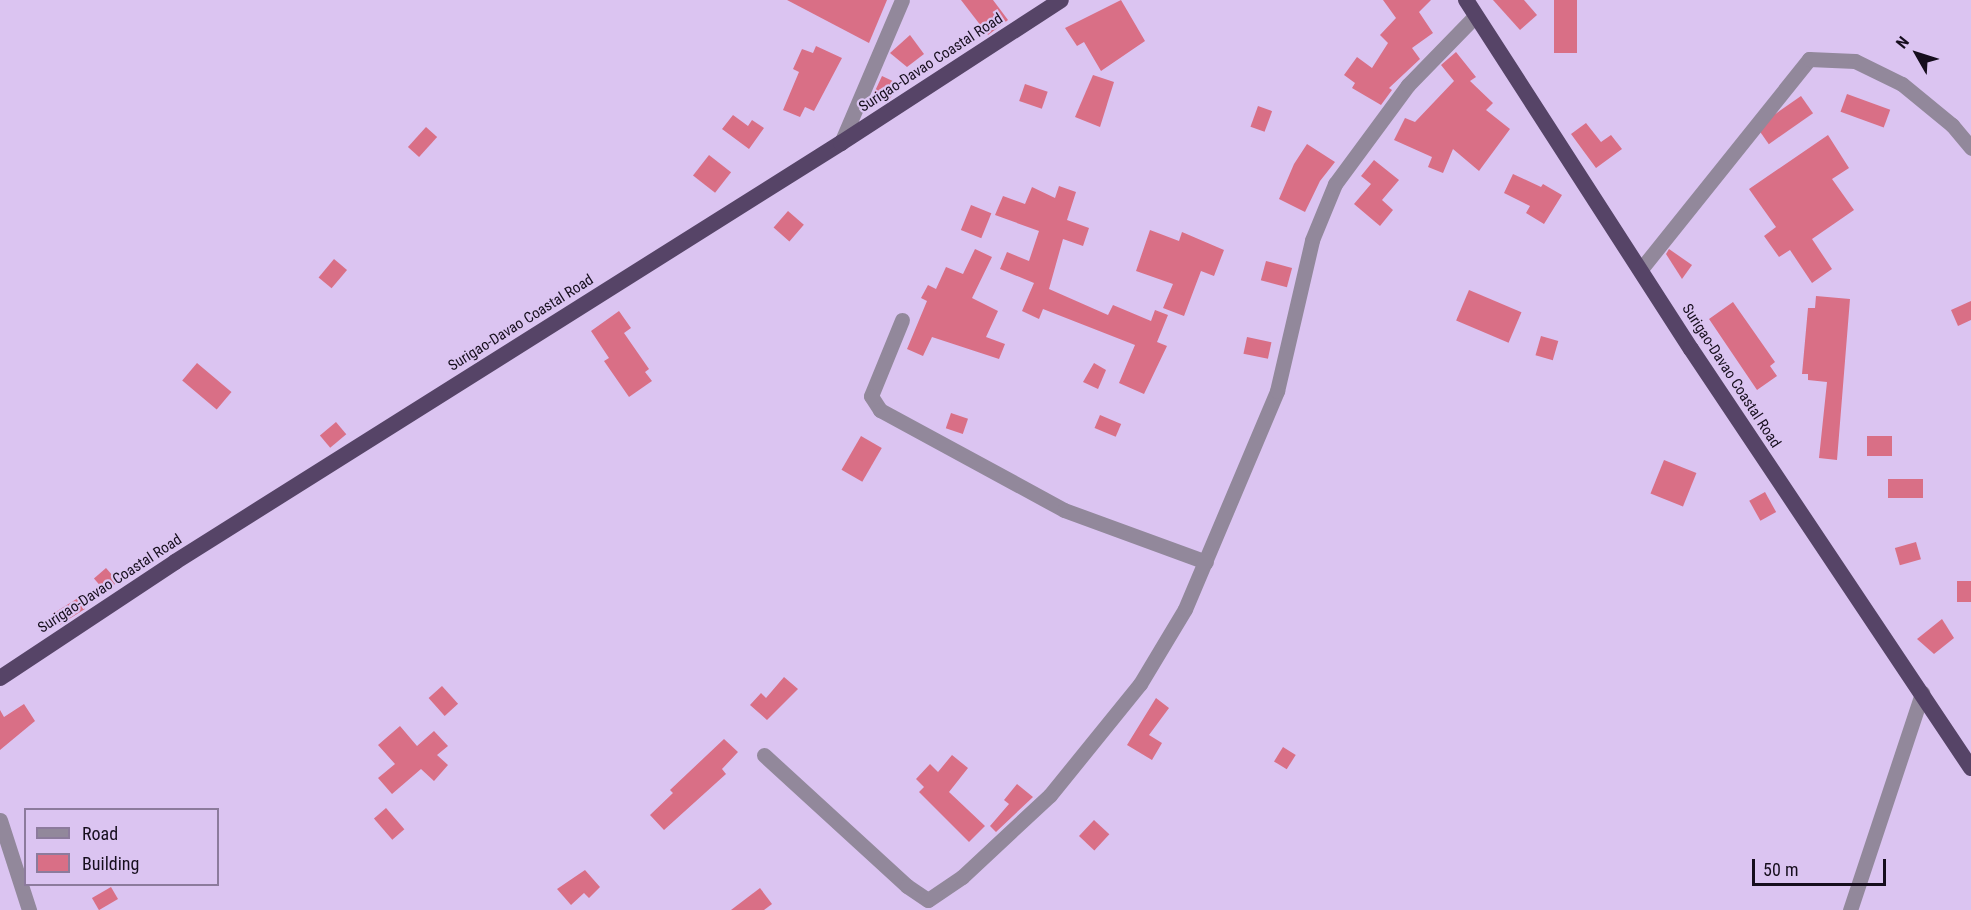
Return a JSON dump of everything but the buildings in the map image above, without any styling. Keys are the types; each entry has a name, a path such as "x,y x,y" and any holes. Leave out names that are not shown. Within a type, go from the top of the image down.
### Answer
{"highway":[{"name":"Surigao-Davao Coastal Road","path":"0,678 175,562 841,143 1061,0"},
{"name":"Surigao-Davao Coastal Road","path":"1466,0 1971,768"}],"street":[{"path":"841,143 903,0"},
{"path":"764,755 919,897 932,900 1007,838 1086,751 1163,649 1206,562 1277,391 1312,240 1335,184 1408,85 1475,16"},
{"path":"1641,269 1809,59 1854,61 1902,84 1952,125 1971,148"},
{"path":"902,320 871,396 880,410 1064,510 1206,562"},
{"path":"1850,910 1922,693"},
{"path":"0,820 29,910"}]}
